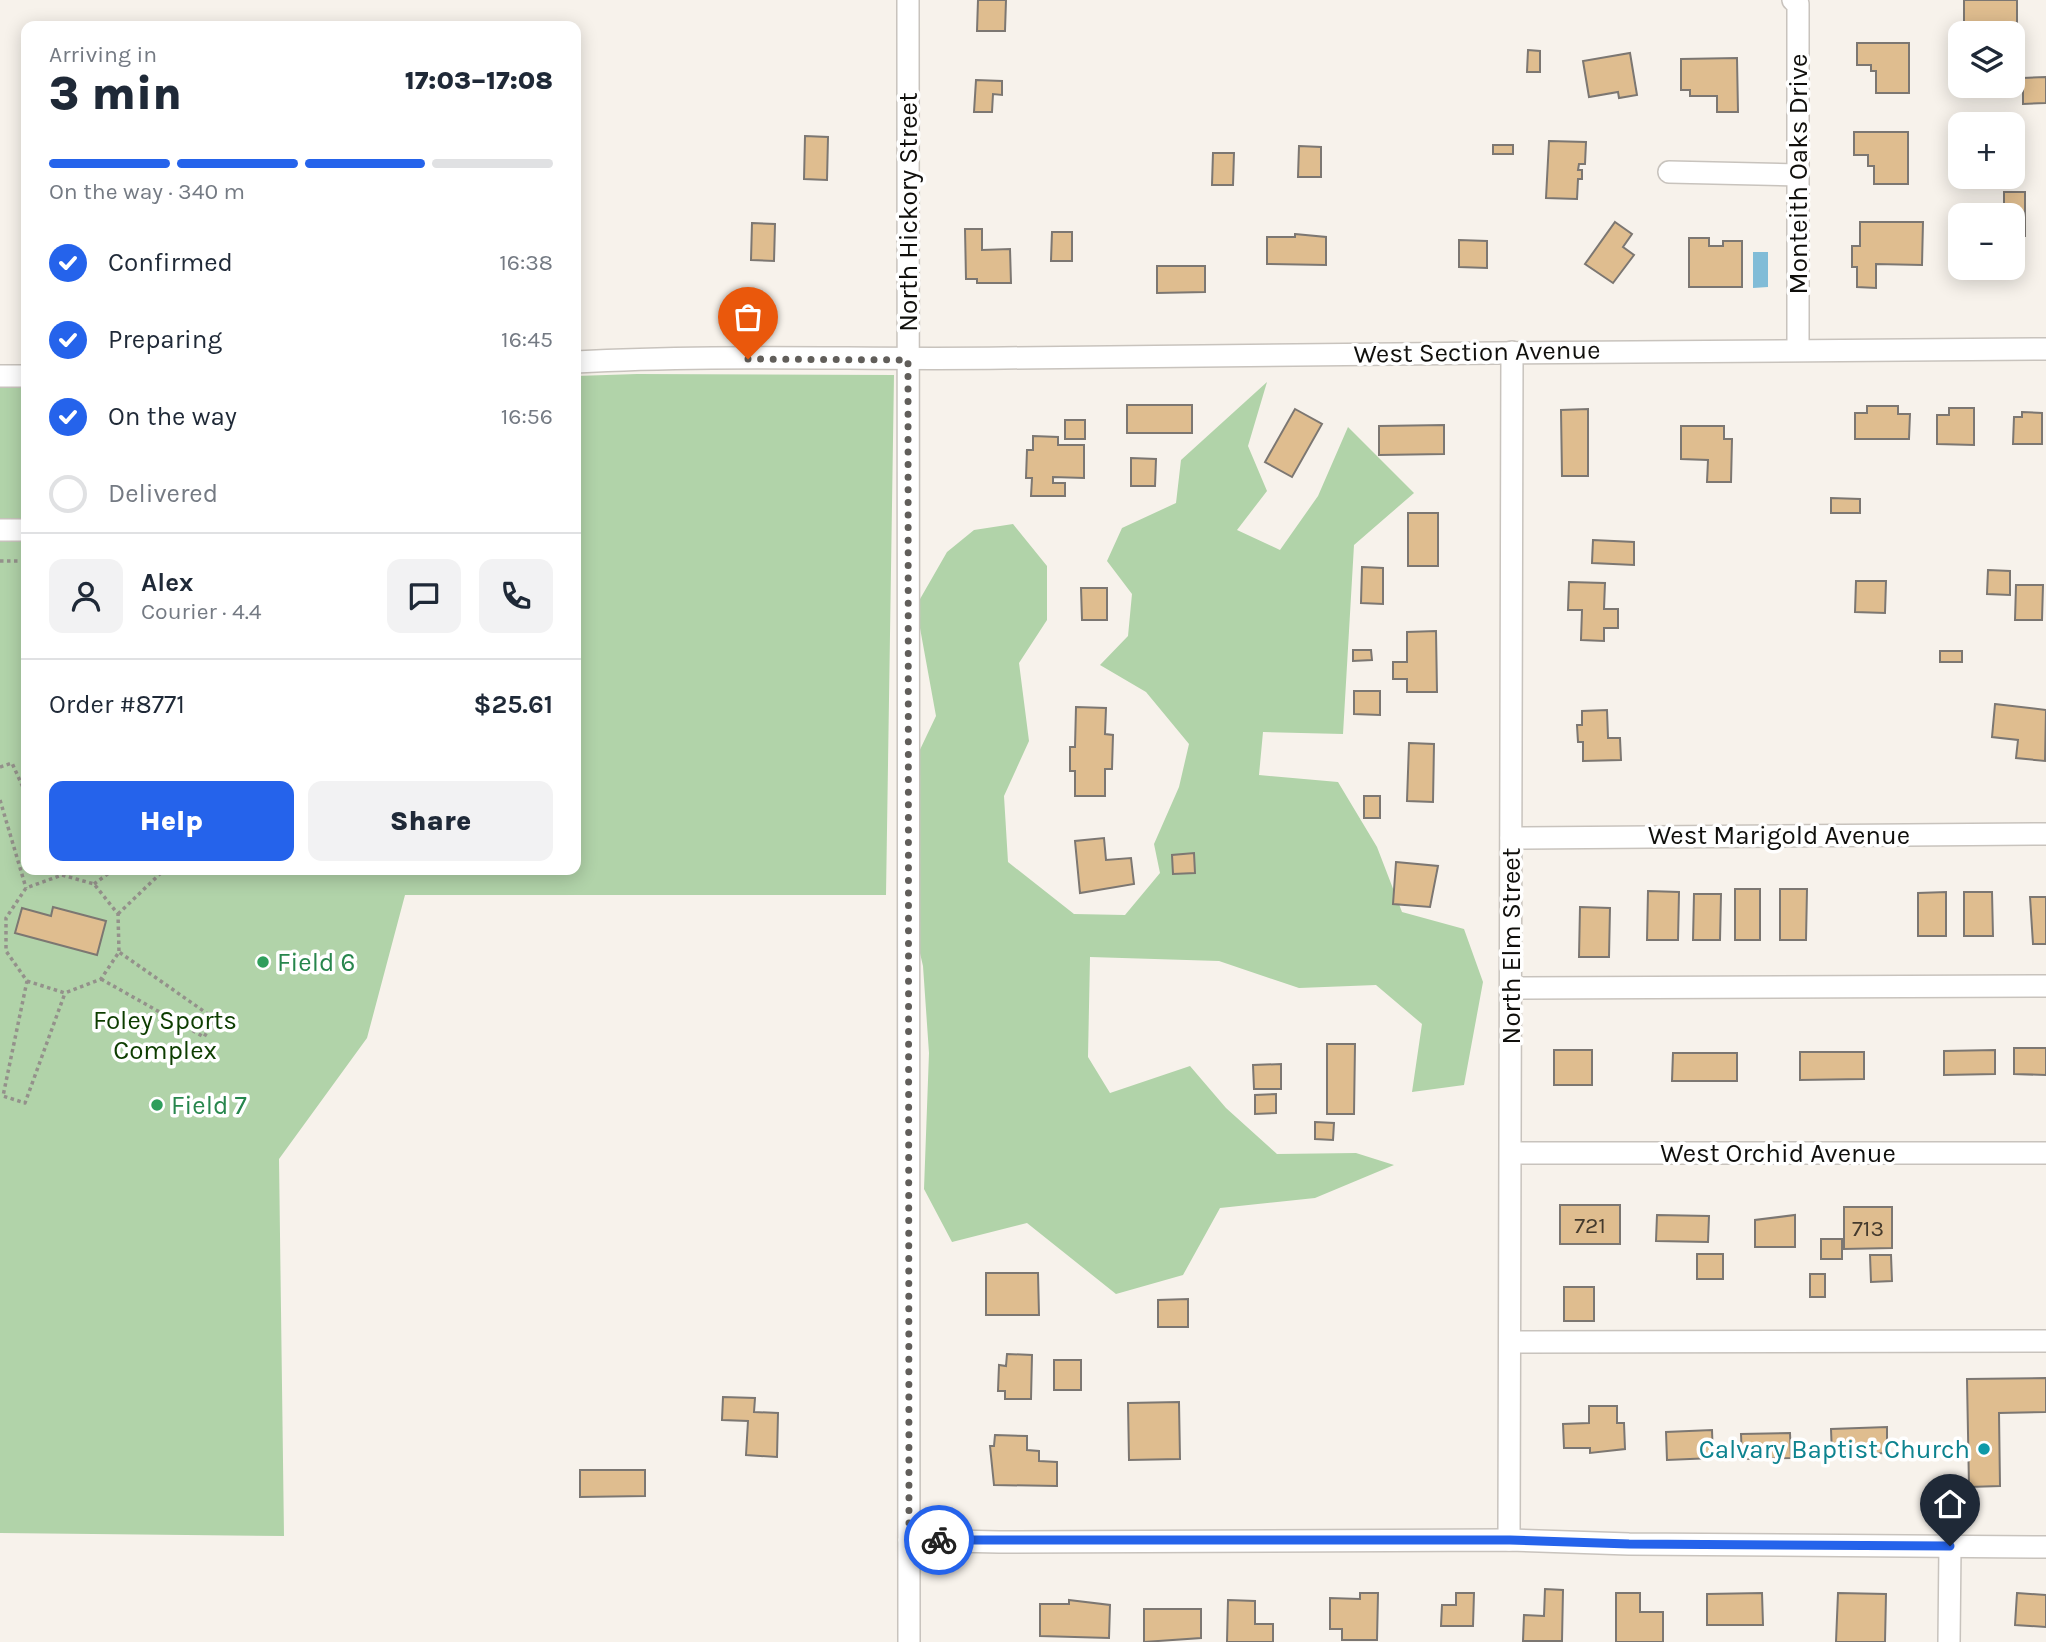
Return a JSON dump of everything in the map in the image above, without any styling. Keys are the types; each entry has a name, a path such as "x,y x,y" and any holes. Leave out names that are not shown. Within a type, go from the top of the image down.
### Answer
{"street":[{"name":"North Hickory Street","path":"908,0 909,1642"},
{"name":"Monteith Oaks Drive","path":"1798,350 1799,1"},
{"path":"1669,172 1798,175"},
{"name":"West Section Avenue","path":"581,362 641,358 908,360 1512,352 2046,349"},
{"name":"North Elm Street","path":"1510,1540 1512,352"},
{"path":"0,376 21,376"},
{"path":"0,530 21,530"},
{"name":"West Marigold Avenue","path":"1511,838 2046,834"},
{"path":"1511,988 2046,986"},
{"name":"West Orchid Avenue","path":"1511,1153 2046,1153"},
{"path":"1510,1342 2046,1341"},
{"path":"909,1539 999,1542 1510,1540 1629,1544 2046,1547"},
{"path":"1949,1642 1950,1546"}],"path":[{"path":"0,561 21,561"},
{"path":"0,766 12,763 21,783"},
{"path":"0,800 21,871"},
{"path":"22,875 26,888"},
{"path":"94,884 106,875"},
{"path":"118,914 159,875"},
{"path":"62,876 94,884 118,914 119,951 101,979 65,993 27,981 6,951 6,918 26,888 62,876"},
{"path":"0,918 6,918"},
{"path":"0,951 6,951"},
{"path":"101,979 204,1037 215,1018 119,951"},
{"path":"27,981 4,1096 25,1103 65,993"}],"green space":[{"name":"Foley Sports Complex","path":"894,375 886,895 405,895 367,1038 279,1159 284,1536 0,1533 0,387 21,387 21,875 581,875 581,376"},
{"path":"1267,382 1248,446 1267,491 1237,530 1280,550 1318,496 1348,427 1414,493 1354,545 1343,734 1263,732 1259,775 1338,782 1377,847 1402,912 1464,929 1483,982 1464,1085 1412,1092 1422,1024 1376,985 1299,988 1219,961 1090,957 1088,1057 1110,1093 1190,1066 1226,1108 1277,1154 1356,1153 1394,1165 1315,1198 1220,1208 1183,1275 1116,1294 1027,1223 952,1242 924,1189 929,1053 923,966 899,864 916,758 936,716 916,606 947,552 974,530 1013,524 1047,566 1047,620 1019,663 1029,741 1004,796 1008,862 1074,914 1125,915 1160,873 1154,844 1179,787 1189,744 1146,692 1100,665 1128,636 1132,594 1107,561 1122,528 1176,503 1181,460"}],"water":[{"path":"1753,252 1768,252 1768,287 1753,288"}],"building":[{"path":"978,0 1006,0 1005,31 977,31"},
{"path":"1964,0 2017,0 2017,21 1964,21"},
{"path":"1857,43 1909,43 1909,93 1876,93 1876,71 1871,71 1871,65 1857,65"},
{"path":"1528,50 1540,51 1540,72 1527,72"},
{"path":"1630,53 1637,95 1619,98 1618,92 1589,97 1583,61"},
{"path":"1737,58 1738,112 1717,112 1717,96 1690,96 1690,90 1681,90 1681,59"},
{"path":"2046,77 2046,103 2023,104 2025,78"},
{"path":"976,80 1002,81 1002,95 993,94 992,112 974,112"},
{"path":"1854,132 1908,132 1908,184 1874,184 1874,166 1868,166 1868,155 1854,155"},
{"path":"805,136 828,137 827,180 804,179"},
{"path":"1549,141 1586,142 1585,164 1579,164 1578,170 1582,170 1582,179 1578,179 1577,199 1546,198"},
{"path":"1493,145 1513,145 1513,154 1493,154"},
{"path":"1299,146 1321,147 1321,177 1298,177"},
{"path":"1213,153 1234,153 1233,185 1212,185"},
{"path":"2004,192 2025,192 2025,203 2004,203"},
{"path":"1615,222 1632,234 1623,247 1634,255 1613,283 1585,264"},
{"path":"1860,222 1923,222 1922,265 1876,264 1876,288 1857,287 1857,267 1852,267 1852,246 1860,246"},
{"path":"752,223 775,224 774,261 751,260"},
{"path":"965,229 982,229 982,250 1010,249 1011,283 977,283 977,279 966,279"},
{"path":"1052,232 1072,232 1072,261 1051,261"},
{"path":"1295,234 1326,237 1326,265 1267,264 1267,237 1295,237"},
{"path":"1689,238 1709,238 1709,246 1723,246 1723,241 1742,241 1742,287 1689,287"},
{"path":"1459,240 1487,241 1487,268 1459,267"},
{"path":"1157,266 1205,266 1205,292 1157,293"},
{"path":"1127,405 1192,405 1192,433 1127,433"},
{"path":"1867,406 1898,406 1898,414 1910,414 1909,439 1855,439 1855,413 1867,413"},
{"path":"1949,408 1974,408 1974,445 1937,444 1937,415 1949,415"},
{"path":"1295,409 1322,424 1292,477 1265,462"},
{"path":"1588,409 1588,476 1562,476 1561,410"},
{"path":"2022,412 2042,413 2042,444 2013,444 2014,417 2022,417"},
{"path":"1065,420 1085,420 1085,439 1065,439"},
{"path":"1444,425 1444,454 1379,455 1379,426"},
{"path":"1681,426 1724,426 1724,439 1732,439 1731,482 1707,482 1708,460 1681,459"},
{"path":"1033,436 1058,437 1058,445 1084,445 1084,478 1053,477 1053,483 1065,483 1065,496 1031,496 1032,478 1026,478 1027,450 1033,450"},
{"path":"1131,458 1156,459 1155,486 1131,486"},
{"path":"1831,498 1860,499 1860,513 1831,513"},
{"path":"1408,513 1438,513 1438,566 1408,566"},
{"path":"1593,540 1634,542 1634,565 1592,563"},
{"path":"1362,567 1383,568 1383,604 1361,603"},
{"path":"1988,570 2010,571 2010,595 1987,594"},
{"path":"1856,581 1886,581 1885,613 1855,612"},
{"path":"1569,582 1605,583 1604,609 1618,609 1618,628 1604,628 1604,641 1581,640 1582,610 1568,610"},
{"path":"2016,585 2043,585 2042,620 2015,620"},
{"path":"1081,588 1107,588 1107,620 1082,620"},
{"path":"1436,631 1437,692 1407,692 1407,679 1393,679 1393,662 1407,662 1407,632"},
{"path":"1353,650 1371,650 1372,660 1353,661"},
{"path":"1940,651 1962,651 1962,662 1940,662"},
{"path":"1354,691 1380,691 1380,715 1354,714"},
{"path":"1995,704 2046,710 2045,761 2016,758 2018,740 1992,737"},
{"path":"1076,707 1106,708 1105,734 1113,735 1112,769 1105,769 1105,796 1075,796 1075,771 1070,771 1070,747 1075,747"},
{"path":"1607,710 1608,738 1620,738 1621,760 1583,761 1583,742 1578,742 1577,725 1582,725 1582,711"},
{"path":"1409,743 1434,744 1433,802 1407,801"},
{"path":"1364,796 1380,796 1380,818 1364,818"},
{"path":"1104,838 1106,860 1131,858 1134,884 1080,893 1075,841"},
{"path":"1194,853 1195,873 1173,874 1172,855"},
{"path":"1396,862 1438,866 1430,907 1393,904"},
{"path":"1735,889 1760,889 1760,940 1735,940"},
{"path":"1780,889 1807,889 1806,940 1780,940"},
{"path":"1648,891 1679,892 1678,940 1647,940"},
{"path":"1946,892 1946,936 1918,936 1918,893"},
{"path":"1964,892 1992,892 1993,936 1964,936"},
{"path":"1694,894 1721,894 1720,940 1693,940"},
{"path":"2030,897 2046,897 2046,944 2033,944"},
{"path":"53,907 106,921 97,955 15,933 22,908 51,916"},
{"path":"1580,907 1610,908 1609,957 1579,957"},
{"path":"1327,1044 1355,1044 1354,1114 1327,1114"},
{"path":"2014,1048 2046,1048 2046,1075 2014,1074"},
{"path":"1554,1050 1592,1050 1592,1085 1554,1085"},
{"path":"1995,1050 1995,1074 1944,1075 1944,1051"},
{"path":"1800,1052 1864,1052 1864,1079 1800,1080"},
{"path":"1673,1053 1737,1053 1737,1081 1672,1081"},
{"path":"1281,1064 1281,1089 1254,1089 1253,1065"},
{"path":"1276,1094 1276,1113 1255,1114 1255,1095"},
{"path":"1315,1122 1334,1123 1333,1140 1315,1139"},
{"path":"1560,1205 1620,1205 1620,1244 1560,1244"},
{"path":"1844,1207 1892,1207 1892,1248 1844,1249"},
{"path":"1657,1215 1709,1216 1708,1242 1656,1241"},
{"path":"1795,1215 1795,1247 1755,1247 1755,1220"},
{"path":"1821,1239 1842,1239 1842,1259 1821,1259"},
{"path":"1697,1254 1723,1254 1723,1279 1697,1279"},
{"path":"1870,1255 1891,1255 1892,1281 1871,1282"},
{"path":"986,1273 1038,1273 1039,1315 986,1315"},
{"path":"1810,1274 1825,1274 1825,1297 1810,1297"},
{"path":"1564,1287 1594,1287 1594,1321 1564,1321"},
{"path":"1188,1299 1188,1327 1158,1327 1158,1300"},
{"path":"1007,1354 1032,1355 1031,1399 1005,1399 1005,1391 998,1391 999,1365 1006,1366"},
{"path":"1054,1360 1081,1360 1081,1390 1054,1390"},
{"name":"Calvary Baptist Church","path":"2046,1378 2046,1412 1999,1413 2000,1486 1969,1487 1967,1379"},
{"path":"723,1397 755,1398 754,1412 778,1413 777,1457 746,1455 748,1421 722,1420"},
{"path":"1179,1402 1180,1459 1129,1460 1128,1403"},
{"path":"1589,1406 1617,1406 1617,1423 1624,1423 1625,1449 1590,1453 1590,1448 1564,1448 1563,1424 1589,1423"},
{"path":"1887,1427 1887,1453 1832,1455 1831,1429"},
{"path":"1712,1430 1713,1458 1667,1460 1666,1432"},
{"path":"1790,1433 1791,1458 1742,1459 1741,1434"},
{"path":"995,1435 1027,1436 1027,1450 1039,1451 1039,1461 1057,1462 1057,1486 994,1485 990,1446 994,1446"},
{"path":"580,1470 645,1470 645,1496 580,1497"},
{"path":"1545,1589 1563,1590 1562,1641 1523,1641 1524,1615 1544,1616"},
{"path":"1360,1593 1378,1593 1377,1640 1342,1640 1342,1629 1330,1629 1330,1598 1360,1599"},
{"path":"1456,1593 1474,1593 1473,1626 1441,1626 1442,1605 1456,1605"},
{"path":"1616,1593 1640,1593 1640,1612 1663,1612 1663,1642 1616,1642"},
{"path":"1762,1593 1763,1625 1707,1625 1707,1594"},
{"path":"1838,1593 1886,1594 1885,1642 1836,1642"},
{"path":"2017,1593 2046,1595 2046,1627 2015,1625"},
{"path":"1069,1600 1110,1605 1109,1638 1040,1636 1040,1604 1069,1604"},
{"path":"1228,1600 1255,1601 1255,1624 1273,1624 1273,1642 1227,1642"},
{"path":"1144,1609 1201,1609 1201,1638 1144,1642"}],"way so far":[{"path":"748,359 908,360 909,1539 939,1540"}],"place":[{"name":"Field 6","path":"263,962"},
{"name":"Field 7","path":"157,1105"},
{"name":"Calvary Baptist Church","path":"1984,1449"}],"route":[{"path":"939,1540 1510,1540 1629,1544 1950,1546"}]}
